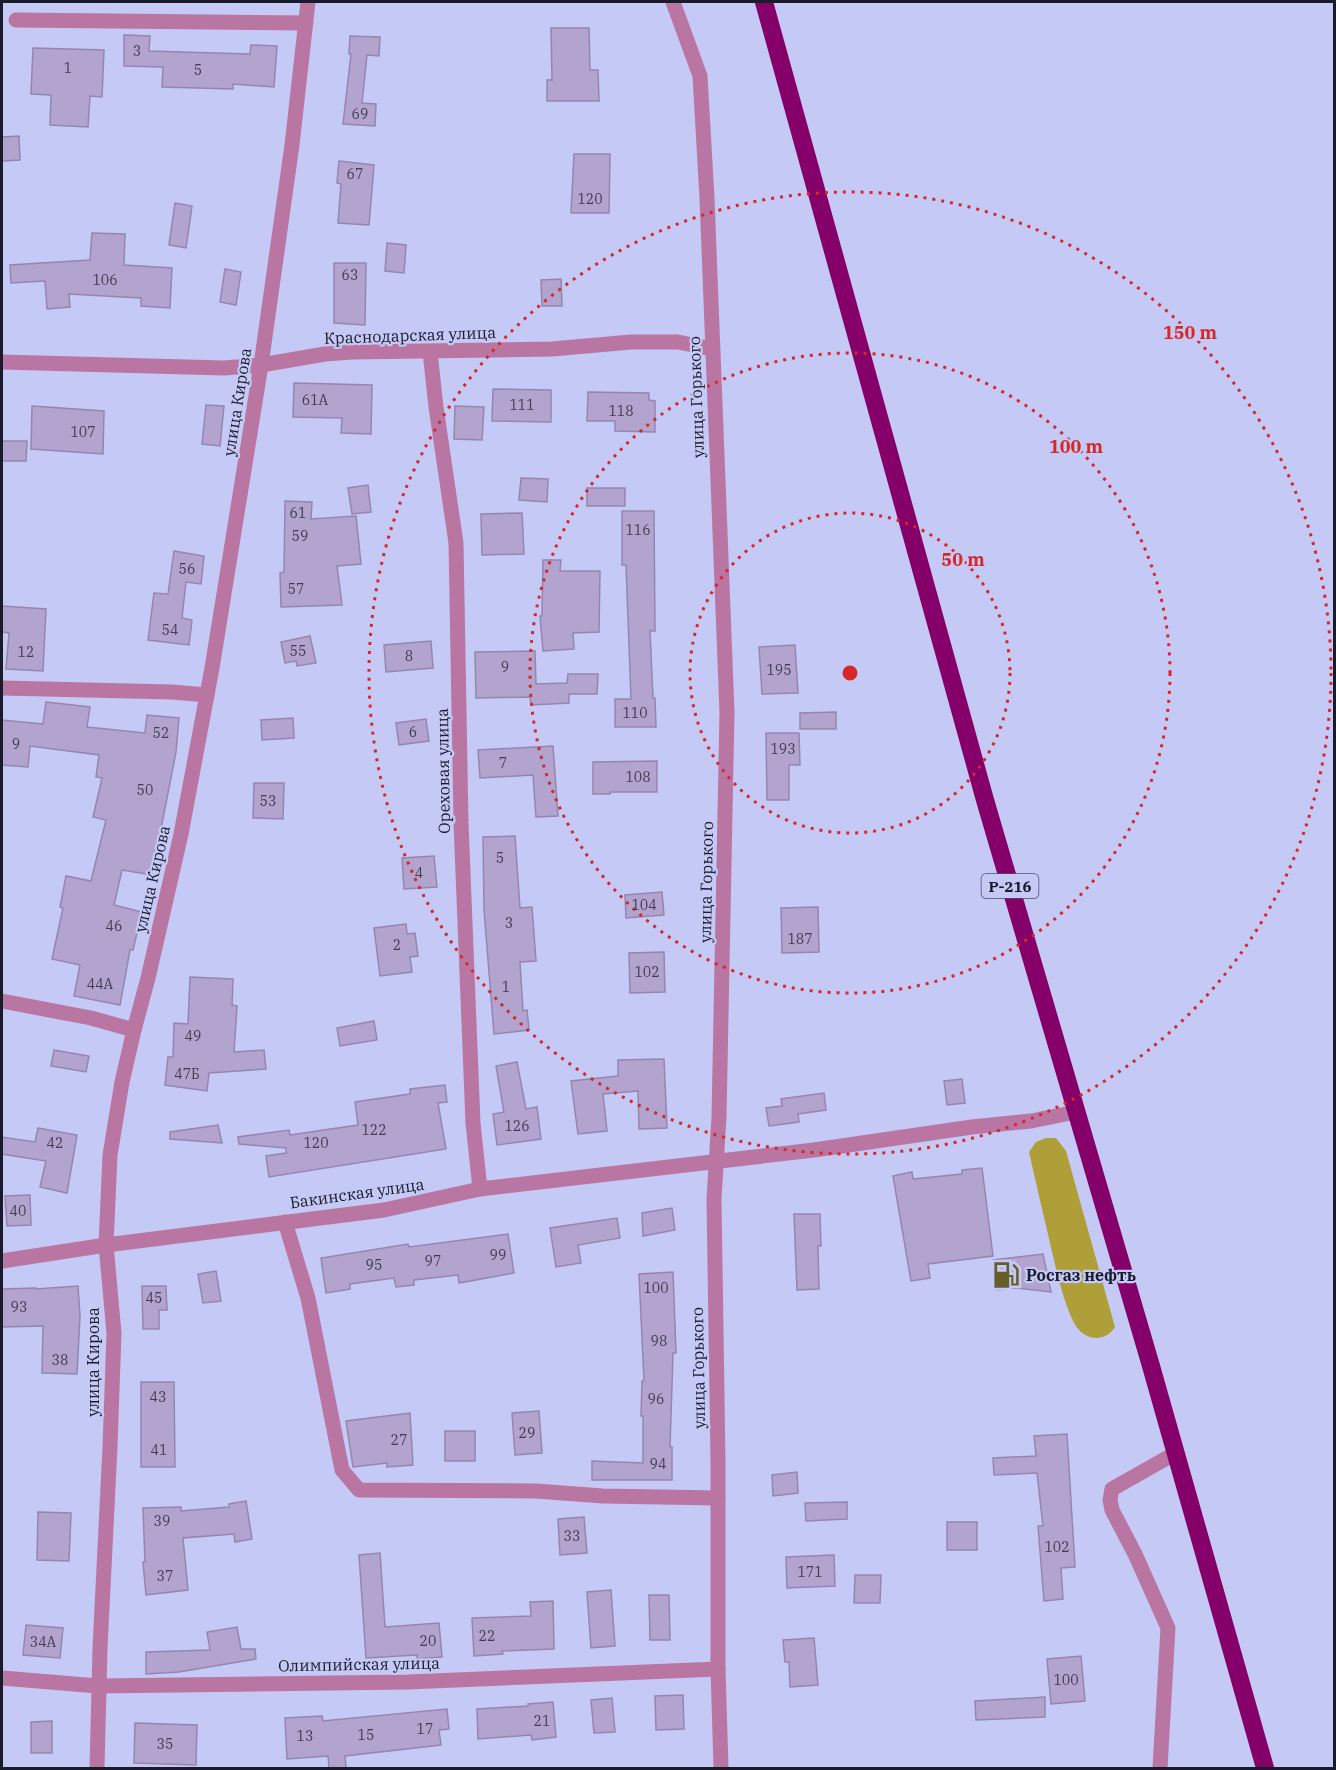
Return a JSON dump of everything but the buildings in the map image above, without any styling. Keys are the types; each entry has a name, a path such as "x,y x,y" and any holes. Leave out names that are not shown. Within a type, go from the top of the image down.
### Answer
{"highway":[{"name":"Р-216","path":"764,2 985,800 1151,1366 1174,1454 1265,1768"}],"street":[{"name":"улица Кирова","path":"97,1768 98,1686 114,1333 106,1245 110,1155 122,1082 181,834 207,695 261,365 292,145 308,2"},
{"name":"улица Горького","path":"673,2 700,76 707,198 727,712 717,1160 714,1199 721,1768"},
{"path":"16,20 306,23"},
{"name":"Краснодарская улица","path":"2,362 224,368 261,365 325,354 398,351 552,349 631,342 678,342 712,349"},
{"name":"Ореховая улица","path":"430,352 456,543 461,823 473,1123 480,1190"},
{"path":"2,688 172,692 207,695"},
{"path":"2,1001 91,1018 134,1030"},
{"name":"Бакинская улица","path":"2,1261 106,1245 384,1210 480,1190 814,1150 972,1127 1031,1121 1076,1112"},
{"path":"285,1222 309,1298 342,1470 359,1490 536,1491 603,1496 718,1498"},
{"path":"1160,1768 1168,1628 1135,1554 1112,1510 1110,1500 1112,1489 1174,1454"},
{"name":"Олимпийская улица","path":"2,1678 98,1686 408,1682 718,1669"}],"shaded area":[{"path":"1046,1138 1056,1138 1066,1151 1115,1327 1100,1338 1088,1336 1078,1329 1060,1283 1029,1152 1036,1142"}],"place":[{"name":"Росгаз нефть","path":"1006,1275"}]}
